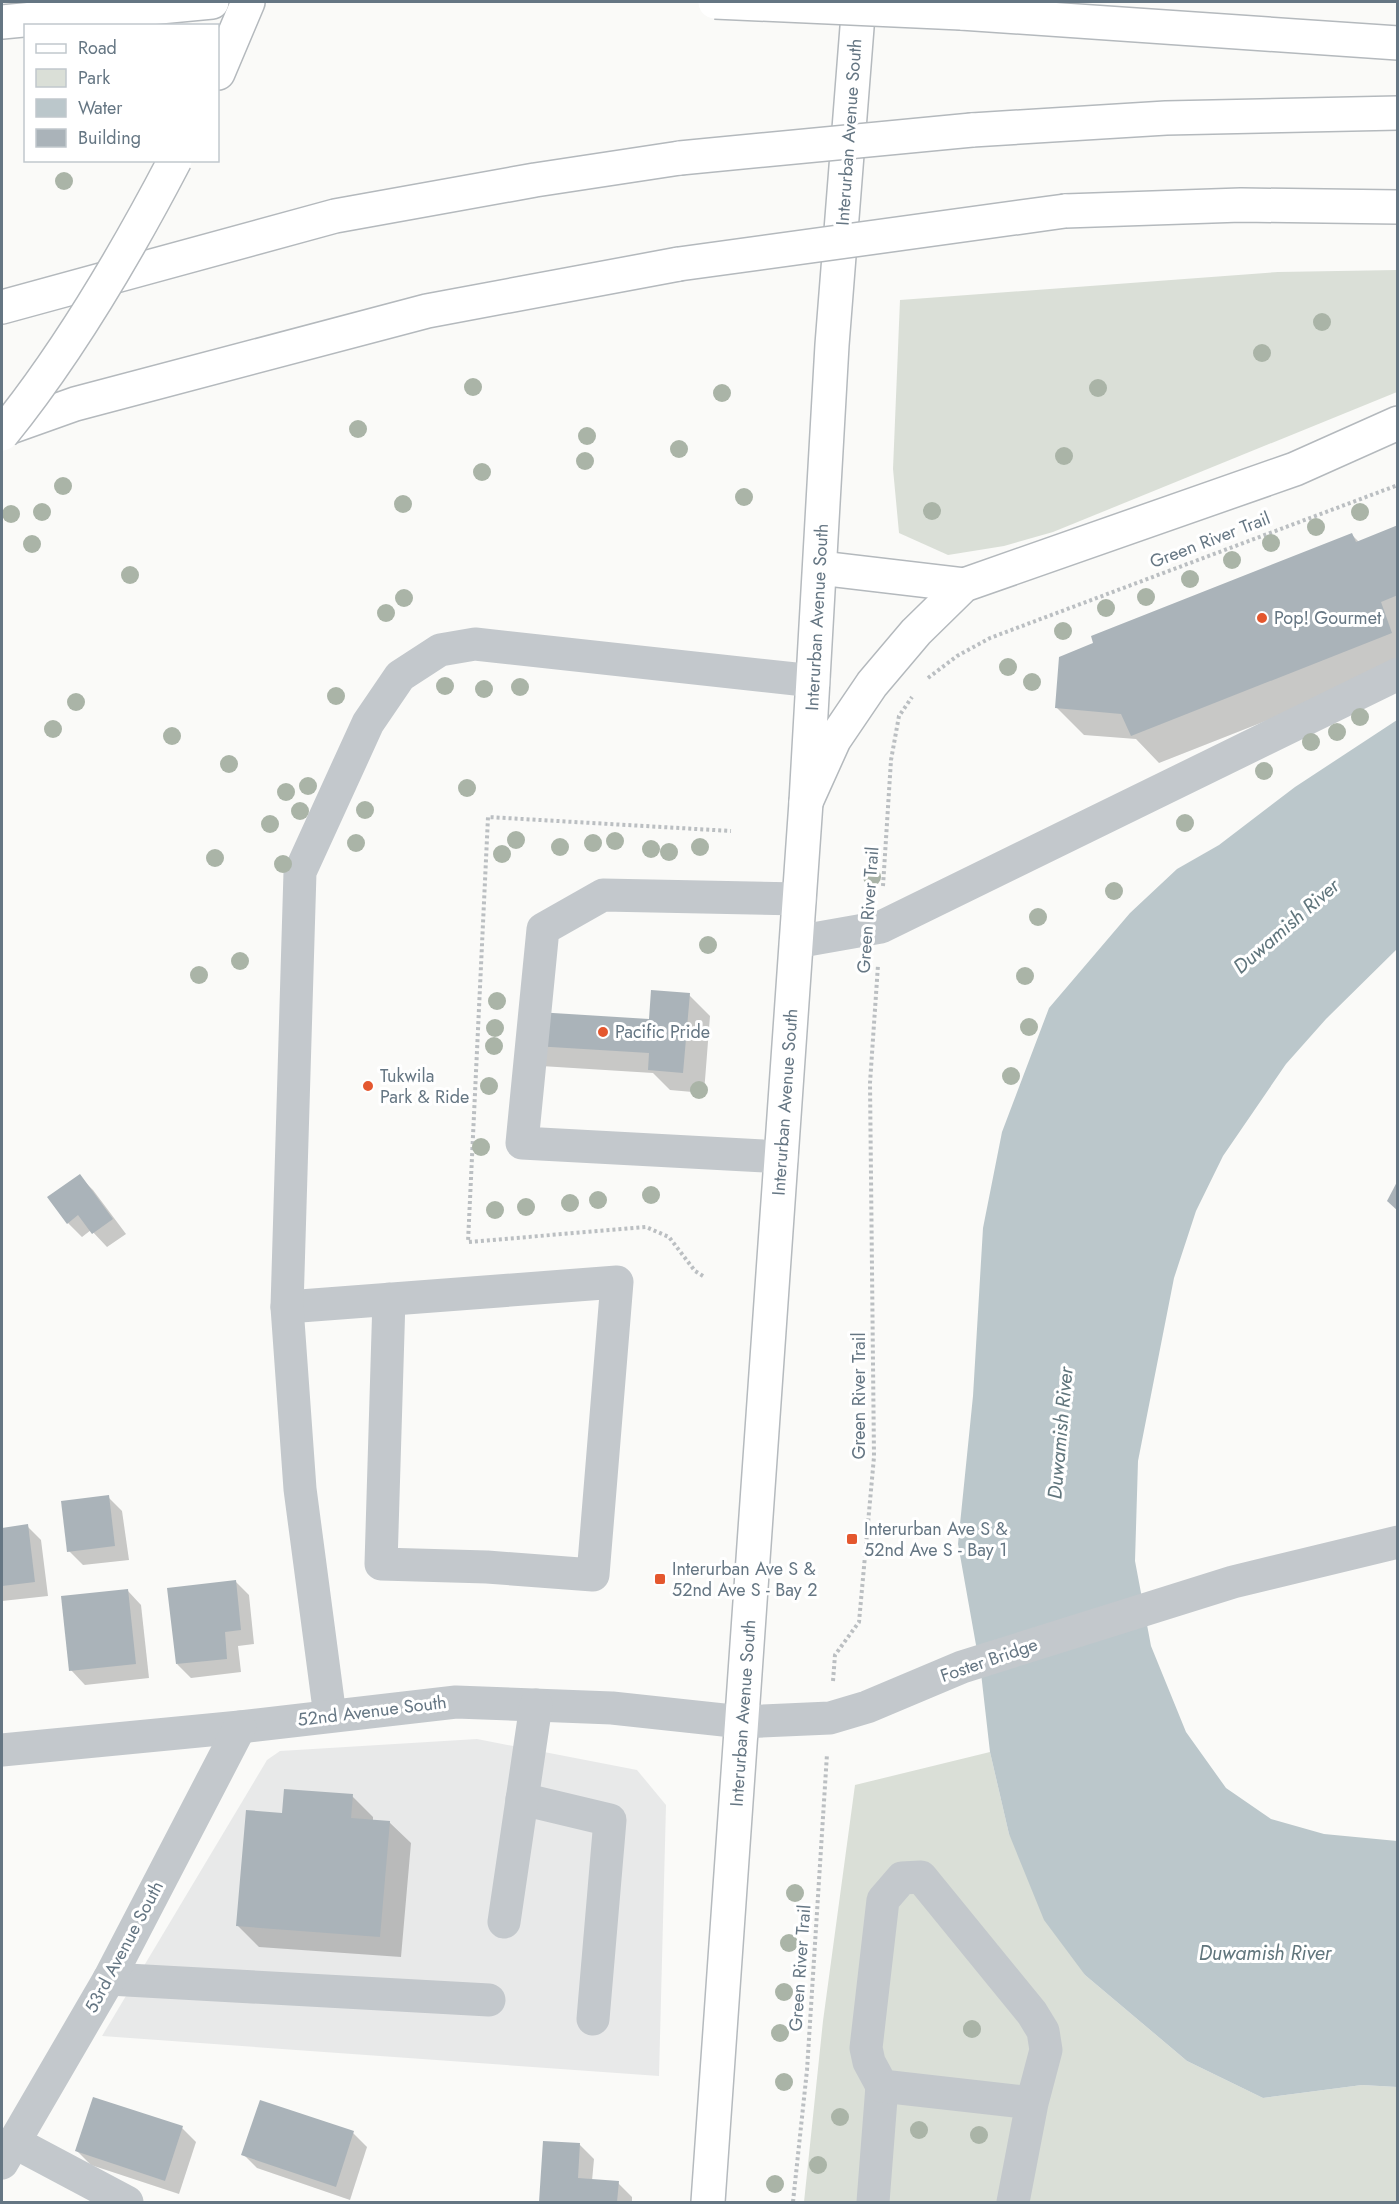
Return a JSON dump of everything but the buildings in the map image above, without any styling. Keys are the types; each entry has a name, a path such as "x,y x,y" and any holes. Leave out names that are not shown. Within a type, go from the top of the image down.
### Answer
{"main road":[{"path":"2,22 212,2"},
{"path":"219,71 248,2"},
{"path":"715,2 961,13 1398,43"},
{"name":"Interurban Avenue South","path":"708,2202 807,802 832,345 859,2"},
{"path":"2,307 335,216 535,180 680,158 972,130 1166,118 1398,113"},
{"path":"2,432 73,333 152,204 174,162"},
{"path":"2,432 75,404 427,311 679,264 1065,211 1241,205 1398,207"},
{"path":"807,802 834,740 872,684 916,632 964,585 1295,469 1398,423"},
{"path":"820,568 964,585"}],"street":[{"path":"330,1716 300,1489 287,1307 300,872 368,723 400,676 440,650 475,644 814,681"},
{"path":"796,942 880,927 1398,674"},
{"path":"782,1157 522,1143 543,929 603,895 800,899"},
{"path":"287,1307 389,1299 616,1282 593,1575 487,1567 381,1564 389,1299"},
{"name":"Foster Bridge","path":"742,1722 830,1718 867,1707 962,1667 1233,1582 1398,1542"},
{"name":"52nd Avenue South","path":"2,1750 240,1727 456,1702 612,1708 742,1722"},
{"path":"504,1922 536,1705"},
{"name":"53rd Avenue South","path":"8,2153 110,1979 240,1727"},
{"path":"522,1799 610,1820 593,2019"},
{"path":"873,2202 882,2086 868,2062 866,2048 883,1900 902,1878 921,1877 1032,2013 1043,2031 1046,2050 1032,2103 1013,2202"},
{"path":"110,1979 489,2000"},
{"path":"882,2086 1032,2103"},
{"path":"8,2153 128,2202"}],"path":[{"name":"Green River Trail","path":"924,681 957,656 990,638 1398,485"},
{"name":"Green River Trail","path":"835,1655 859,1622 874,1457 870,1083 891,760 899,716 917,690"},
{"name":"Green River Trail","path":"794,2202 807,2070 828,1745"}],"shaded area":[{"path":"477,1739 637,1770 666,1805 659,2076 102,2036 267,1760 280,1751"}],"green space":[{"path":"1397,270 1397,392 1053,532 1004,546 948,555 899,533 893,469 900,300 1278,272"},
{"path":"990,1752 1009,1834 1085,1975 1187,2061 1263,2098 1362,2085 1397,2087 1397,2202 804,2202 823,2021 855,1785"}],"water":[{"name":"Duwamish River","path":"1397,720 1397,949 1326,1019 1286,1064 1223,1156 1196,1211 1174,1278 1138,1461 1135,1561 1151,1646 1186,1732 1226,1788 1271,1819 1324,1834 1397,1841 1397,2087 1362,2085 1263,2098 1187,2061 1085,1975 1044,1920 1009,1834 990,1752 981,1673 958,1544 973,1396 983,1228 1002,1132 1049,1008 1130,913 1177,869 1219,845 1295,787"}],"place":[{"name":"Pop! Gourmet","path":"1262,618"},
{"name":"Pacific Pride","path":"603,1032"},
{"name":"Tukwila Park & Ride","path":"368,1086"},
{"name":"Interurban Ave S & 52nd Ave S - Bay 1","path":"852,1539"},
{"name":"Interurban Ave S & 52nd Ave S - Bay 2","path":"660,1579"}]}
